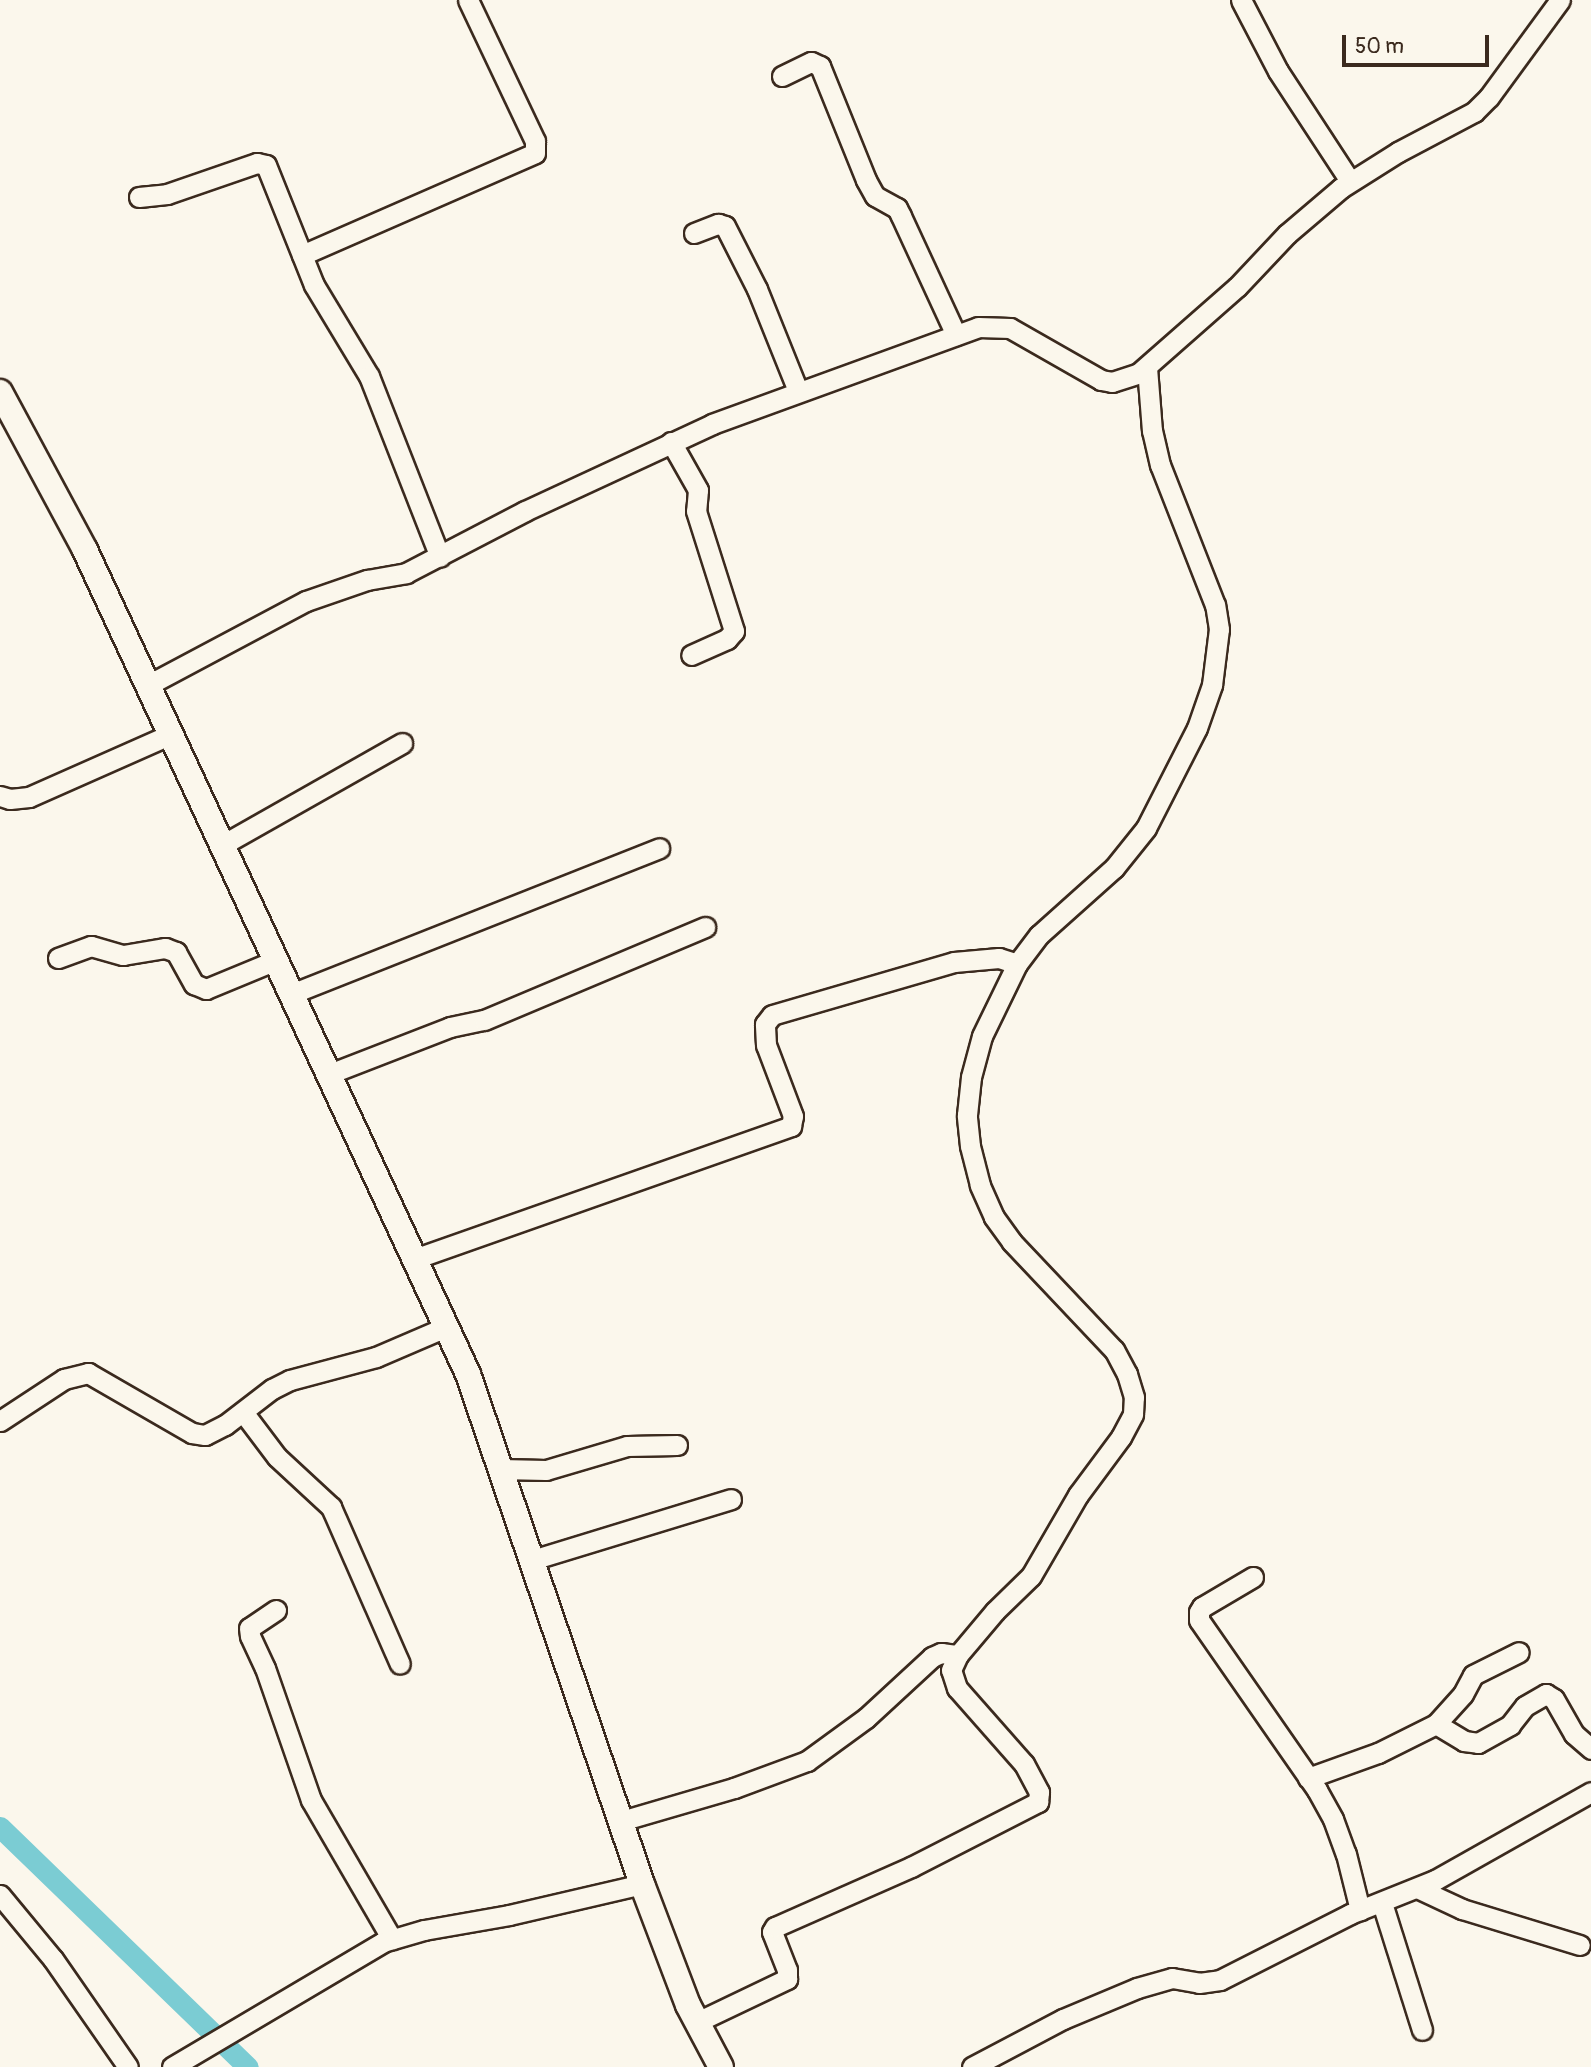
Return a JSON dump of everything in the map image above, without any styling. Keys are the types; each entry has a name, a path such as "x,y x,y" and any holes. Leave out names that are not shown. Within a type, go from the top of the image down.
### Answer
{"main road":[{"path":"0,392 85,550 468,1374 642,1884 697,2022 721,2067"}],"street":[{"path":"302,255 437,192 535,152 535,141 468,0"},
{"path":"1241,0 1278,71 1350,181"},
{"path":"148,685 306,601 356,583 406,573 525,510 671,442 797,391 987,325 1010,328 1101,380 1126,379 1147,367 1237,287 1287,234 1350,181 1474,112 1489,97 1559,0"},
{"path":"782,76 811,62 820,65 866,180 875,196 897,208 956,335"},
{"path":"139,197 167,194 261,163 268,169 314,285 369,376 440,557"},
{"path":"694,233 718,224 725,226 758,289 797,391"},
{"path":"621,1821 734,1788 807,1761 841,1738 925,1661 950,1654 1031,1576 1077,1495 1121,1437 1133,1414 1134,1397 1127,1374 1114,1350 1012,1242 994,1217 980,1185 970,1146 967,1115 971,1077 982,1035 1017,964 1039,935 1114,868 1146,828 1197,727 1212,685 1219,629 1215,605 1160,466 1152,431 1147,367"},
{"path":"671,442 698,491 696,511 734,631 727,639 691,655"},
{"path":"0,796 10,799 29,797 171,734"},
{"path":"222,845 402,743"},
{"path":"291,994 659,848"},
{"path":"328,1074 450,1027 484,1020 705,927"},
{"path":"58,957 91,946 123,955 171,950 180,958 194,984 206,989 276,960"},
{"path":"414,1259 791,1126 793,1116 766,1045 765,1024 772,1015 954,962 999,958 1017,964"},
{"path":"0,1421 64,1379 88,1373 192,1433 205,1435 215,1432 290,1380 376,1357 446,1327"},
{"path":"243,1412 277,1457 331,1507 400,1664"},
{"path":"500,1469 546,1469 627,1446 677,1445"},
{"path":"532,1560 731,1499"},
{"path":"1253,1577 1202,1607 1199,1620 1308,1778 1333,1819 1346,1854 1360,1910"},
{"path":"276,1610 249,1628 250,1636 265,1668 311,1800 392,1938"},
{"path":"1308,1778 1378,1753 1436,1724 1450,1711 1473,1675 1519,1652"},
{"path":"697,2022 787,1979 787,1970 772,1933 775,1927 911,1867 1038,1801 1039,1792 1024,1764 957,1688 951,1670 950,1654"},
{"path":"1436,1724 1464,1741 1478,1742 1510,1725 1530,1701 1549,1694 1574,1734 1591,1749"},
{"path":"972,2067 1063,2019 1137,1988 1172,1979 1199,1983 1220,1980 1360,1910 1417,1888 1591,1793"},
{"path":"172,2067 392,1938 642,1884"},
{"path":"1417,1888 1462,1909 1580,1945"},
{"path":"0,1895 53,1959 128,2067"},
{"path":"1382,1903 1422,2030"}],"waterway":[{"path":"0,1827 248,2067"}]}
